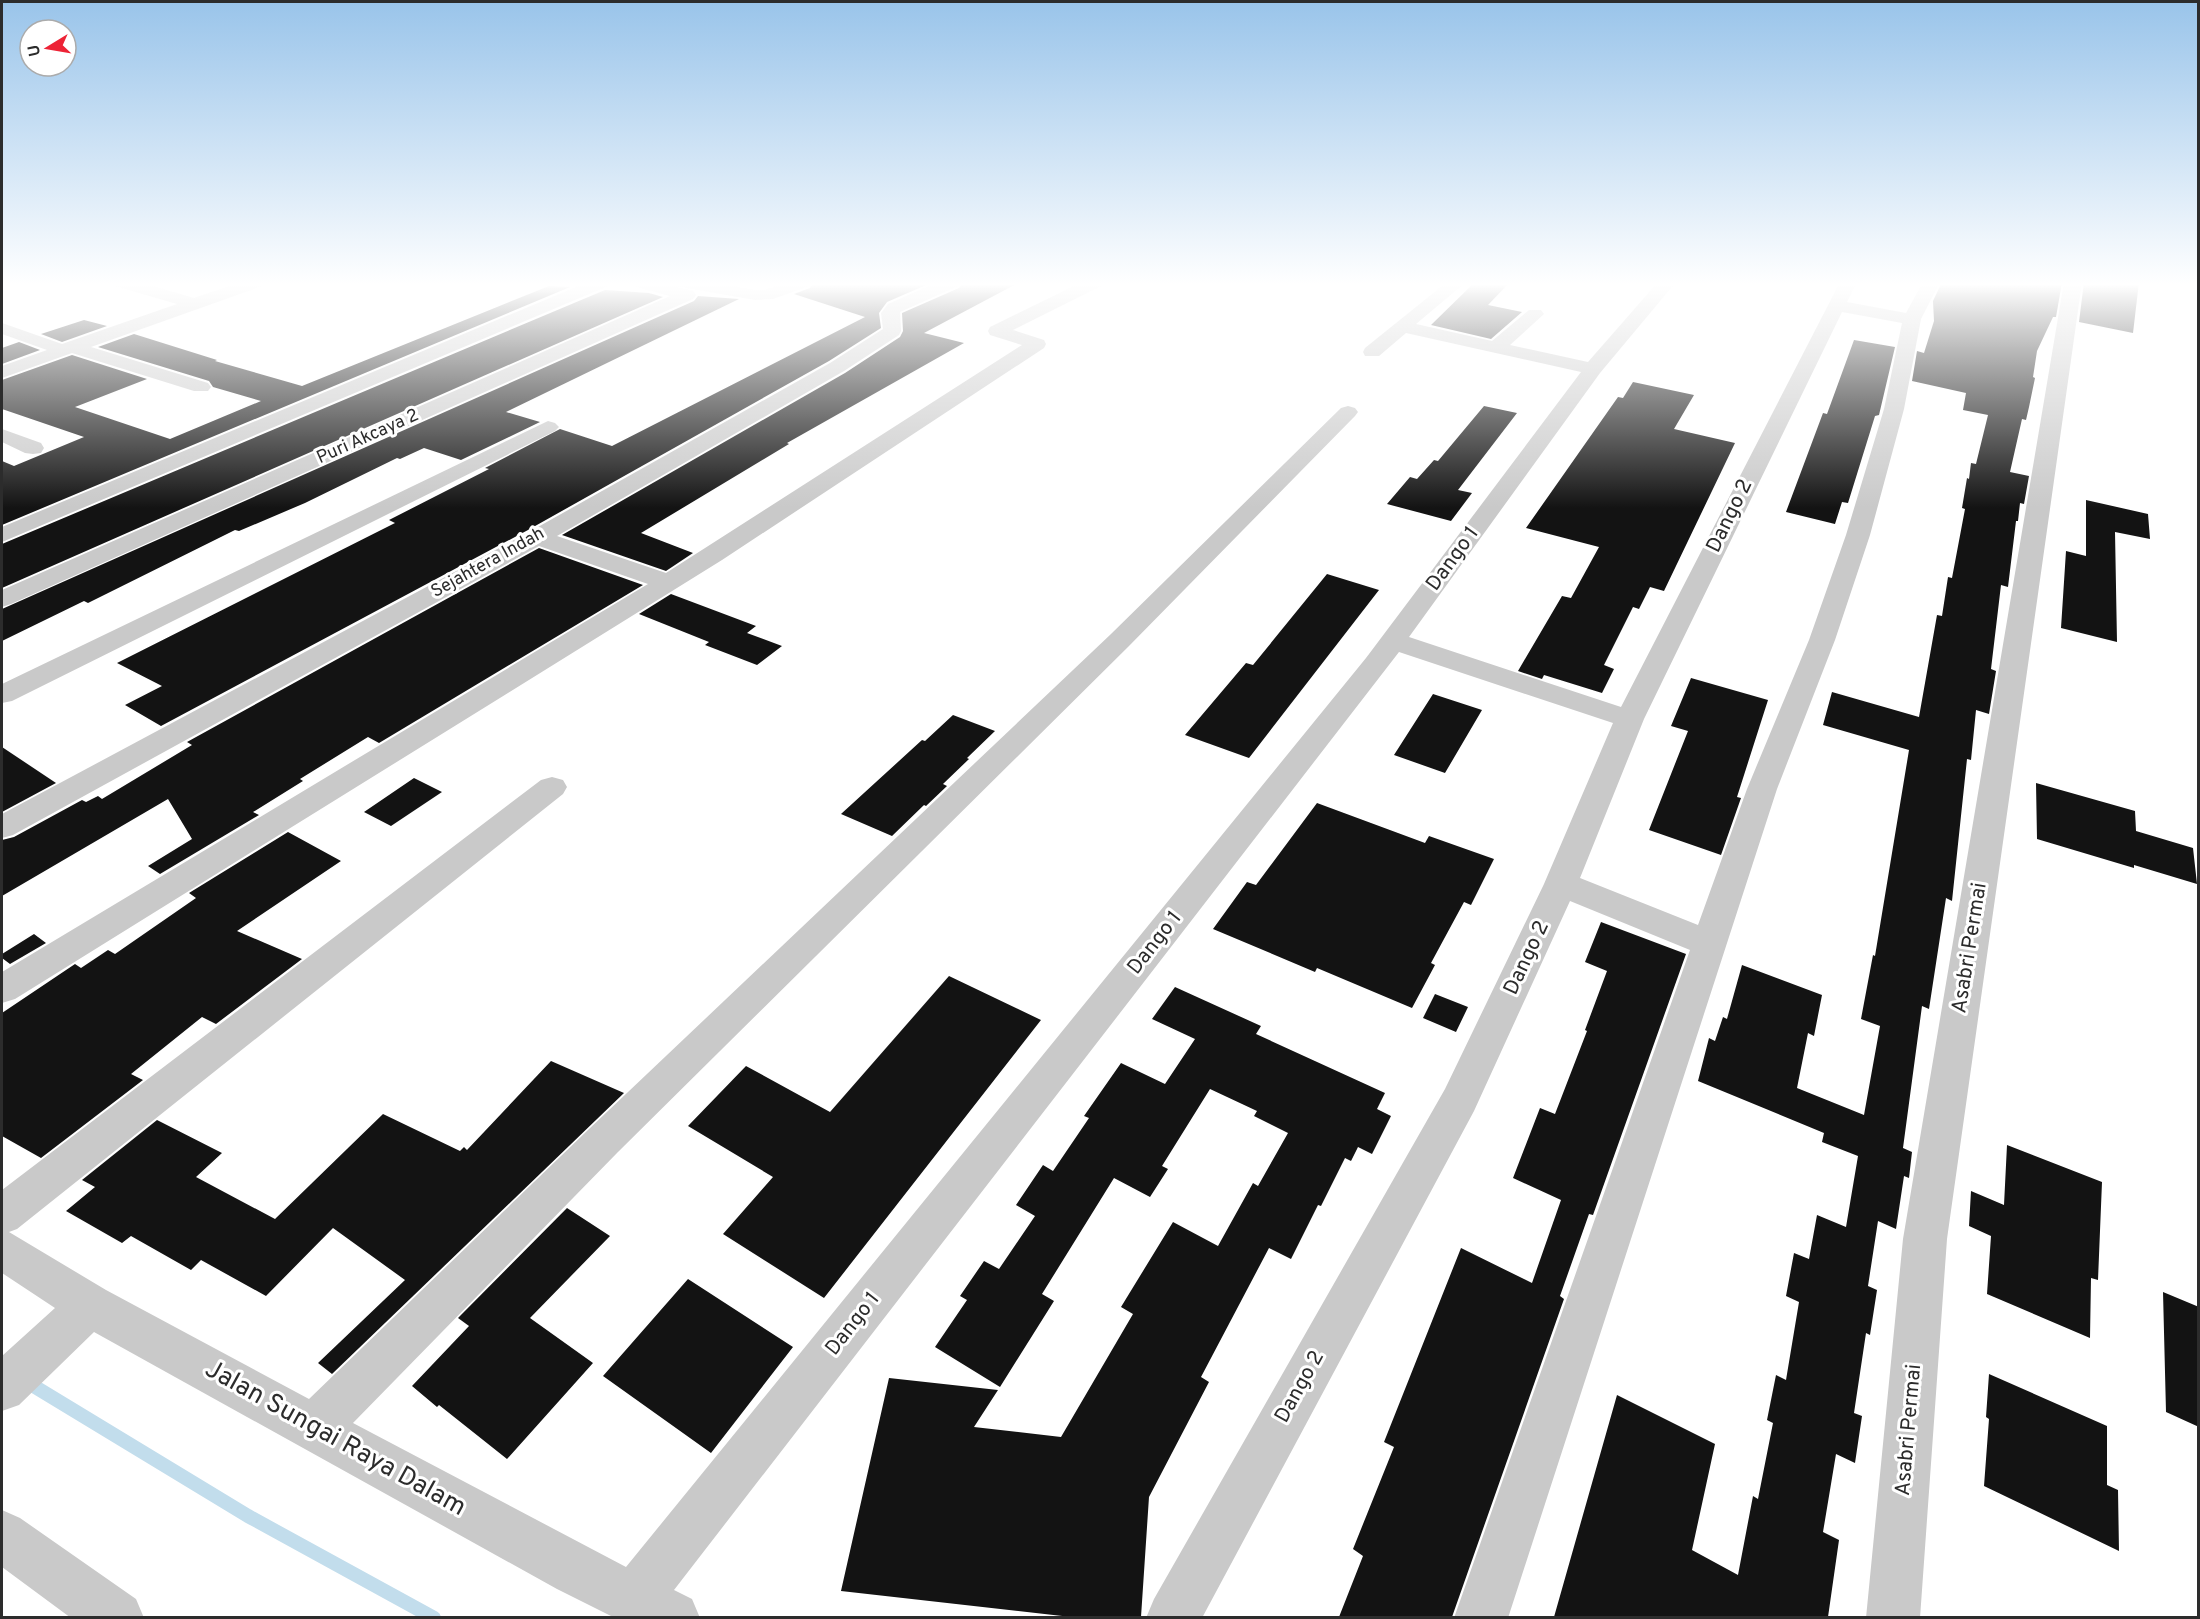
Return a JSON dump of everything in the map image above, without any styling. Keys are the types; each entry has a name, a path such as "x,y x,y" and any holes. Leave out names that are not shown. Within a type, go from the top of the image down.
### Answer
{"street":[{"path":"2,364 23,358"},
{"path":"2,372 35,358"},
{"path":"101,358 201,387"},
{"path":"2,536 424,358"},
{"name":"Puri Akcaya 2","path":"2,599 546,358"},
{"name":"Sejahtera Indah","path":"2,828 537,537 850,358"},
{"path":"2,989 723,549 1016,358"},
{"path":"1540,358 1593,369"},
{"name":"Dango 1","path":"652,1610 1393,641 1603,358"},
{"name":"Dango 2","path":"1173,1617 1460,1098 1561,884 1629,719 1809,358"},
{"path":"1480,1617 1762,789 1822,640 1858,536 1894,409 1904,358"},
{"name":"Asabri Permai","path":"1893,1617 1925,1239 2061,358"},
{"path":"315,1427 603,1142 1120,640 1348,412"},
{"path":"2,695 548,427"},
{"path":"2,435 33,448"},
{"path":"537,537 667,582"},
{"path":"1393,641 1629,719"},
{"path":"2,1215 552,787"},
{"path":"1561,884 1710,944"},
{"name":"Jalan Sungai Raya Dalam","path":"2,1249 74,1320 315,1427 652,1610"},
{"path":"2,1388 74,1320"},
{"path":"2,1536 116,1617"}],"building":[{"path":"2,358 19,358 2,364"},
{"path":"65,358 80,358 147,379 75,407 170,439 261,401 213,387 209,381 132,358 209,358 302,386 372,358 402,358 2,525 2,461 14,466 84,437 2,409 2,380"},
{"path":"445,358 525,358 2,588 2,544"},
{"path":"567,358 618,358 506,412 540,422 461,460 424,448 400,459 397,458 305,503 239,531 235,530 88,603 84,601 2,641 2,609"},
{"path":"785,358 834,358 528,530 161,726 125,705 162,686 117,663 395,523 389,520 489,469 485,468 560,429 612,446"},
{"path":"869,358 938,358 787,443 789,444 641,533 693,553 666,571 562,535"},
{"path":"1848,358 1893,358 1879,415 1875,416 1848,503 1842,502 1835,524 1786,512 1823,413 1827,414"},
{"path":"1916,358 2036,358 2033,377 2035,378 2029,407 2026,420 2022,419 2010,472 2029,476 2024,504 2020,503 2018,521 2016,521 2008,587 2001,585 1991,669 1996,671 1989,714 1976,710 1971,760 1967,759 1952,901 1946,898 1929,1009 1922,1006 1903,1148 1912,1152 1909,1178 1904,1176 1896,1229 1878,1221 1868,1286 1877,1290 1870,1335 1866,1333 1854,1413 1862,1416 1855,1463 1836,1454 1823,1532 1839,1540 1828,1617 1554,1617 1617,1395 1715,1444 1692,1550 1738,1575 1753,1496 1758,1499 1773,1423 1767,1420 1776,1375 1786,1380 1799,1302 1786,1296 1794,1253 1809,1259 1817,1215 1846,1227 1858,1156 1822,1142 1824,1133 1698,1081 1709,1038 1715,1041 1723,1017 1727,1019 1742,965 1822,995 1814,1036 1808,1033 1797,1088 1864,1115 1880,1026 1861,1019 1873,955 1875,956 1909,750 1823,725 1832,692 1919,717 1937,615 1942,616 1948,577 1952,578 1965,509 1962,508 1967,478 1969,479 1971,463 1976,464 1988,415 1963,410 1966,393 1912,381"},
{"path":"1633,382 1694,395 1674,429 1735,443 1664,591 1650,587 1639,609 1633,607 1604,665 1614,669 1602,693 1544,675 1542,679 1518,671 1562,596 1571,598 1599,547 1526,528 1618,397 1623,398"},
{"path":"1484,406 1517,413 1458,490 1472,493 1451,521 1387,504 1410,477 1417,479 1434,460 1438,461"},
{"path":"2086,500 2148,514 2150,539 2115,532 2117,642 2061,628 2066,551 2086,556"},
{"path":"539,548 643,585 379,743 368,737 300,779 303,781 253,812 259,815 160,874 148,866 192,839 168,799 2,896 2,840 14,837 82,800 86,802 98,796 102,799 192,745 187,742"},
{"path":"1327,574 1379,590 1249,758 1185,735 1246,663 1253,665"},
{"path":"671,594 756,626 747,633 782,646 757,665 705,645 709,642 639,614"},
{"path":"1691,678 1768,700 1737,797 1741,798 1721,855 1649,830 1688,731 1671,726"},
{"path":"1433,694 1482,710 1445,773 1394,755"},
{"path":"953,715 995,731 943,784 947,786 926,806 924,805 892,836 841,814 922,740 925,741"},
{"path":"2,747 56,783 2,812"},
{"path":"414,778 442,792 391,826 364,812"},
{"path":"2036,783 2135,811 2136,831 2193,848 2197,884 2037,839"},
{"path":"1317,803 1425,843 1429,836 1494,859 1471,905 1464,902 1431,963 1435,965 1412,1008 1317,968 1315,972 1213,929 1247,882 1256,885"},
{"path":"288,832 341,861 237,931 302,959 216,1024 202,1017 131,1074 143,1080 41,1158 2,1136 2,1013 75,964 81,968 108,950 115,954 196,898 189,893"},
{"path":"1601,922 1686,954 1593,1215 1589,1214 1560,1296 1564,1299 1452,1617 1339,1617 1363,1556 1353,1549 1394,1447 1384,1442 1461,1248 1532,1283 1561,1200 1513,1178 1540,1108 1555,1114 1587,1031 1585,1030 1607,971 1585,962"},
{"path":"34,934 46,943 10,964 2,958 2,954"},
{"path":"949,976 1041,1020 824,1298 723,1234 773,1177 688,1126 746,1066 830,1112"},
{"path":"1175,987 1261,1026 1256,1034 1385,1093 1377,1109 1391,1116 1372,1154 1358,1147 1351,1161 1345,1158 1291,1259 1269,1248 1201,1377 1209,1382 1149,1497 1141,1617 1071,1617 841,1591 889,1378 998,1390 974,1427 1061,1437 1133,1314 1121,1307 1173,1222 1218,1246 1253,1183 1258,1186 1288,1133 1254,1116 1257,1111 1210,1089 1162,1166 1168,1169 1150,1197 1114,1178 1042,1294 1054,1301 1000,1387 935,1347 967,1300 960,1296 984,1261 999,1269 1035,1216 1016,1205 1043,1165 1053,1171 1089,1118 1084,1116 1121,1063 1165,1084 1195,1039 1152,1019"},
{"path":"1435,994 1468,1007 1456,1032 1423,1018"},
{"path":"551,1061 624,1093 332,1374 318,1363 405,1280 333,1228 266,1296 201,1260 191,1270 131,1236 122,1243 66,1211 95,1187 82,1180 157,1120 222,1153 196,1177 275,1219 383,1114 460,1151 464,1147 467,1150"},
{"path":"2007,1145 2102,1182 2098,1280 2091,1278 2090,1338 1987,1294 1991,1236 1969,1226 1971,1191 2004,1205"},
{"path":"567,1208 610,1236 530,1318 593,1363 507,1459 412,1386 469,1326 458,1318"},
{"path":"688,1279 793,1347 711,1453 603,1376"},
{"path":"2163,1292 2199,1307 2199,1427 2166,1412"},
{"path":"1989,1374 2107,1426 2107,1485 2118,1490 2119,1551 1984,1486 1989,1419 1986,1417"}],"waterway":[{"path":"27,1382 248,1516 434,1618"}]}
